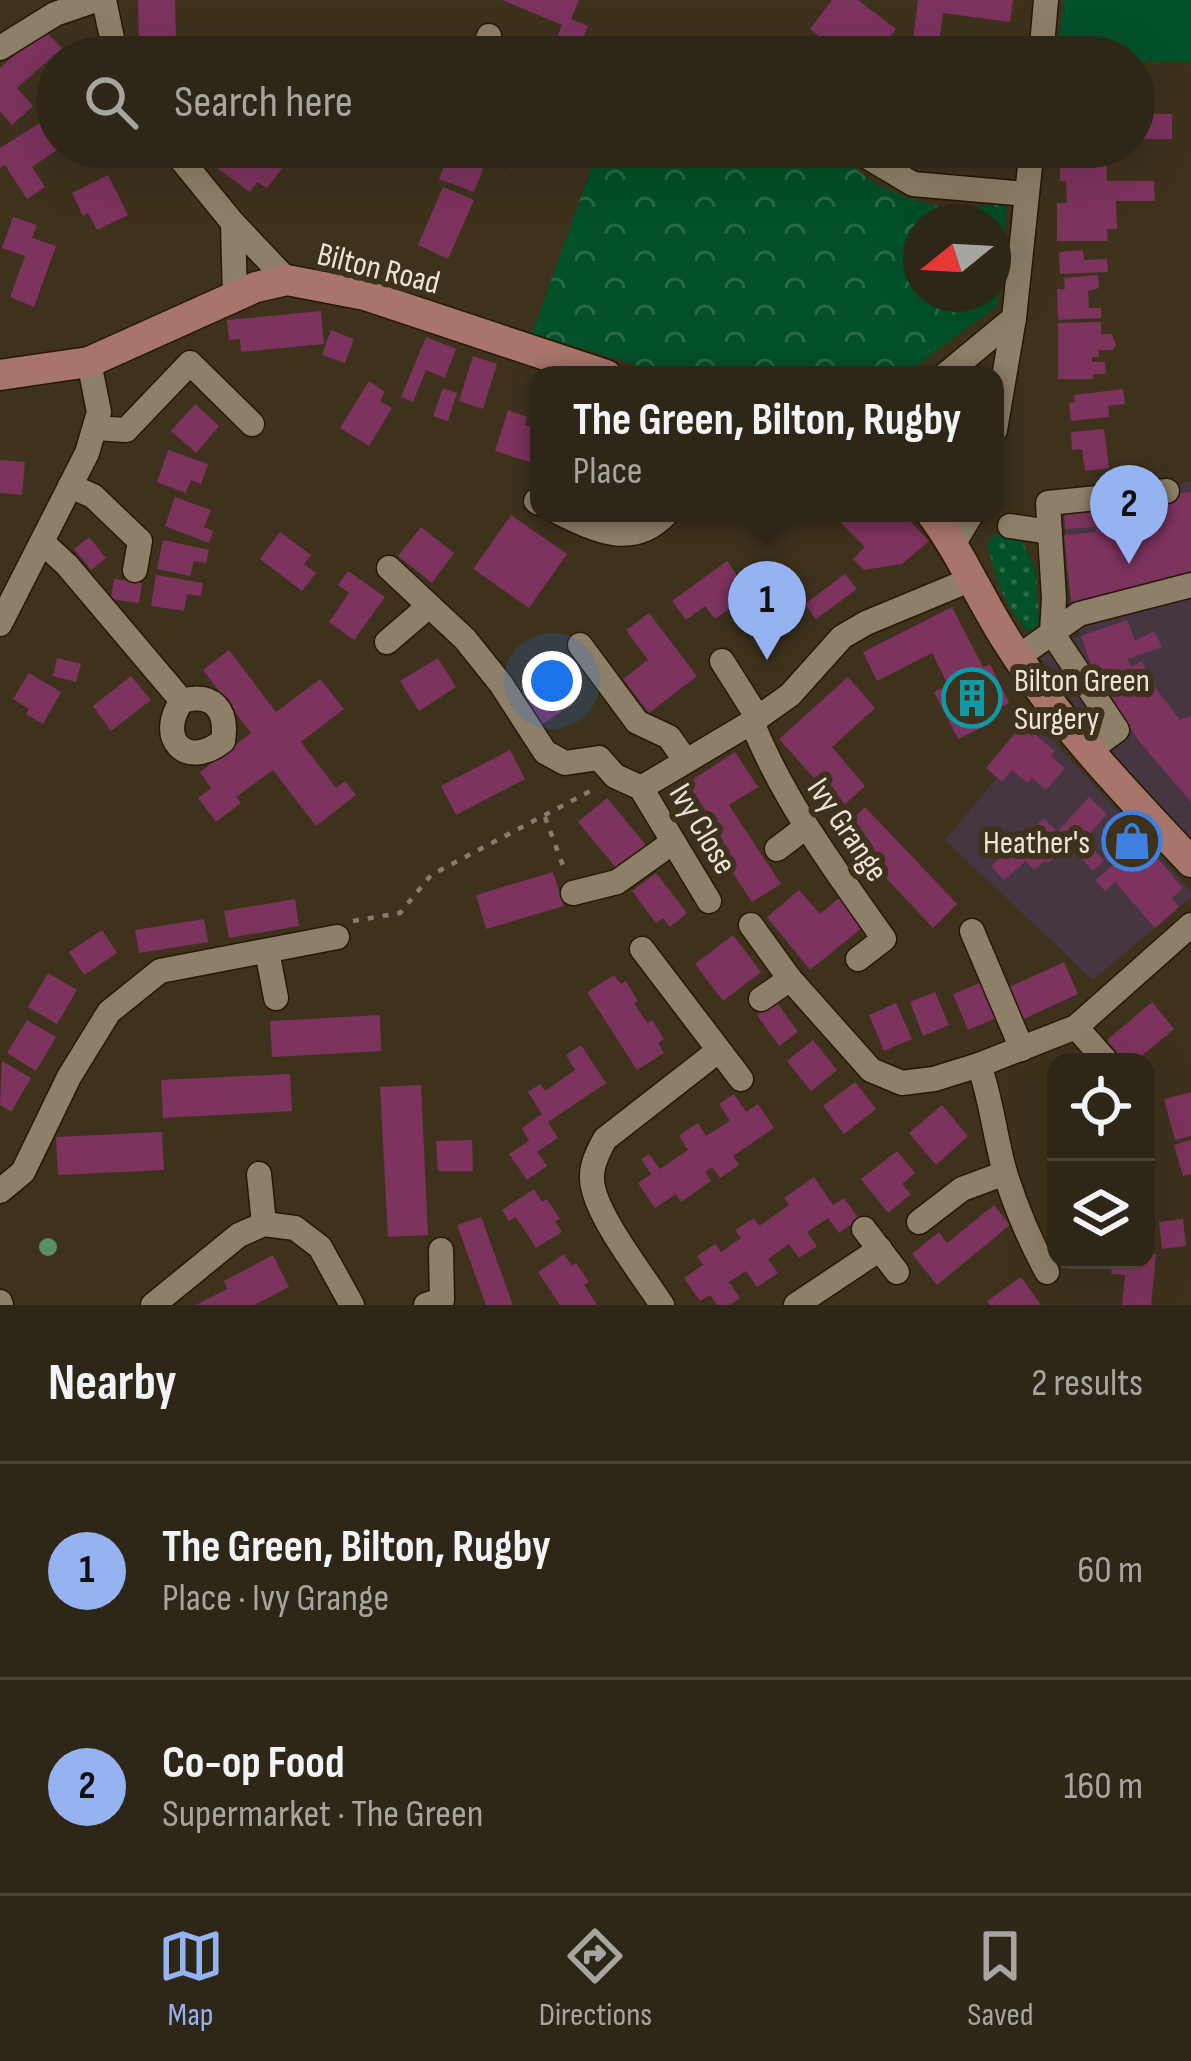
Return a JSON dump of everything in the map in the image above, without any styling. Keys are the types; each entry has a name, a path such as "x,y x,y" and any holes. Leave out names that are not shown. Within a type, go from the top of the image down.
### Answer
{"main road":[{"name":"Bilton Road","path":"0,375 89,362 256,286 287,280 364,295 579,366"},
{"path":"938,522 1018,657 1088,751 1191,862"}],"street":[{"path":"0,48 55,14 100,0 110,36"},
{"path":"1043,36 1046,0"},
{"path":"188,168 287,280"},
{"path":"886,168 913,184 1028,194"},
{"path":"1004,377 1030,168"},
{"path":"232,223 235,297"},
{"path":"956,366 1014,318"},
{"path":"0,624 87,452 99,412 89,362"},
{"path":"95,428 126,430 190,363 252,424"},
{"path":"70,486 93,496 140,541 135,570"},
{"path":"1088,751 1118,730 1052,633 1048,503 1167,491"},
{"path":"578,522 601,533 620,535 657,522"},
{"path":"954,543 967,522"},
{"path":"1010,526 1050,532"},
{"path":"42,542 182,701"},
{"path":"389,568 465,639 545,752 566,763 599,758 615,776 641,788 790,695 842,637 972,579"},
{"path":"1018,657 1079,614 1191,585"},
{"path":"387,642 429,606"},
{"path":"580,645 637,722 669,737 686,761"},
{"name":"Ivy Grange","path":"722,661 755,720 771,769 884,939 858,959"},
{"name":"Ivy Close","path":"641,788 709,902"},
{"path":"777,849 806,827"},
{"path":"574,893 617,882 673,842"},
{"path":"751,925 790,979 871,1070 902,1083 980,1065 1076,1028 1191,925"},
{"path":"972,931 1022,1049"},
{"path":"0,1192 23,1172 69,1077 109,1012 160,971 337,937"},
{"path":"642,949 741,1079"},
{"path":"267,951 276,998"},
{"path":"761,999 790,979"},
{"path":"1076,1028 1099,1053"},
{"path":"662,1305 596,1202 592,1176 605,1139 718,1051"},
{"path":"980,1065 1005,1173 1047,1272"},
{"path":"919,1222 962,1189 1005,1173"},
{"path":"259,1174 264,1224"},
{"path":"153,1305 239,1235 264,1224 295,1228 320,1247 352,1305"},
{"path":"796,1305 872,1239 896,1272"},
{"path":"426,1305 442,1300 441,1250"}],"path":[{"path":"337,937 337,924 400,914 431,875 615,776"},
{"path":"545,817 574,893"}],"shaded area":[{"path":"1191,481 1191,839 1096,734 1037,653 1081,635 1071,602 1064,508"},
{"path":"1029,714 1191,891 1191,897 1093,980 945,840 997,778 986,768"}],"green space":[{"path":"1064,0 1191,0 1191,62 1155,61 1155,36 1059,36"},
{"path":"591,168 855,168 892,192 928,204 903,204 903,312 989,312 916,366 638,366 532,333"},
{"path":"1008,534 1022,540 1036,572 1039,624 1030,632 1007,603 987,542"}],"building":[{"path":"138,0 175,0 176,36 139,36"},
{"path":"502,0 579,0 571,19 588,26 584,36 558,36 562,25"},
{"path":"832,0 858,0 896,29 890,36 819,36 810,29"},
{"path":"918,0 1013,0 1010,22 943,13 940,36 913,36"},
{"path":"43,29 50,36 36,36 36,71 17,88 33,106 12,125 0,111 0,68"},
{"path":"1155,114 1172,114 1172,139 1155,139"},
{"path":"36,125 36,164 32,167 45,187 27,199 5,165 0,168 0,148"},
{"path":"217,168 282,168 267,188 257,182 250,192"},
{"path":"443,168 483,168 474,192 439,179"},
{"path":"1060,168 1107,168 1107,181 1154,181 1155,201 1116,201 1117,229 1107,229 1108,241 1057,241 1057,203 1067,203 1066,181 1060,181"},
{"path":"108,175 128,215 97,230 88,213 83,216 72,193"},
{"path":"443,187 474,200 448,259 418,245"},
{"path":"13,217 37,225 32,238 56,246 34,307 10,297 25,256 2,248"},
{"path":"1083,250 1084,260 1107,259 1108,272 1060,274 1059,252"},
{"path":"1098,275 1099,288 1088,291 1089,308 1101,308 1101,318 1058,320 1057,289 1065,289 1064,278"},
{"path":"321,311 324,344 241,352 240,339 229,340 227,320"},
{"path":"1101,322 1101,334 1112,334 1116,345 1113,350 1099,350 1092,362 1105,362 1106,374 1093,374 1093,379 1058,379 1058,323"},
{"path":"331,330 354,339 345,363 322,355"},
{"path":"426,337 456,349 445,378 426,370 413,402 401,397"},
{"path":"473,356 497,364 483,409 459,401"},
{"path":"369,381 385,392 380,401 392,408 369,446 340,428"},
{"path":"443,388 457,393 448,421 433,416"},
{"path":"1123,389 1125,404 1108,406 1109,417 1071,421 1069,403 1075,402 1074,395"},
{"path":"195,404 219,426 196,453 171,431"},
{"path":"508,410 527,417 530,462 495,451"},
{"path":"1104,429 1109,468 1085,471 1082,449 1072,450 1071,432"},
{"path":"168,450 208,464 201,484 191,480 186,493 157,482"},
{"path":"0,460 25,462 22,495 0,493"},
{"path":"1191,492 1191,576 1071,602 1064,535 1096,532 1095,527 1065,529 1064,508"},
{"path":"175,497 211,510 204,527 213,531 209,543 165,526"},
{"path":"511,515 567,554 529,608 473,569"},
{"path":"840,522 911,522 929,541 902,564 864,570 853,559 865,547"},
{"path":"421,527 454,553 432,583 398,556"},
{"path":"280,532 311,555 304,564 316,573 302,591 260,559"},
{"path":"89,537 106,558 91,570 74,549"},
{"path":"163,540 209,550 206,563 194,561 190,576 157,569"},
{"path":"727,561 750,594 715,619 705,606 686,620 672,601"},
{"path":"348,571 385,597 354,640 329,622 349,593 338,585"},
{"path":"845,574 857,589 816,619 805,604"},
{"path":"156,575 203,583 201,596 187,594 184,611 151,606"},
{"path":"114,579 142,583 139,603 111,599"},
{"path":"952,607 983,667 990,664 1009,703 979,719 983,727 958,739 934,692 948,685 932,653 877,681 863,652"},
{"path":"649,613 697,676 649,713 623,679 648,660 626,630"},
{"path":"1127,620 1135,641 1154,631 1162,647 1127,659 1132,667 1142,661 1180,720 1191,716 1191,802 1139,741 1091,665 1081,636"},
{"path":"229,650 276,712 320,679 344,709 301,742 336,788 345,781 356,795 316,826 273,770 236,797 241,803 216,822 198,798 211,788 200,772 251,733 203,670"},
{"path":"57,658 81,664 76,682 53,676"},
{"path":"438,658 456,687 419,711 400,681"},
{"path":"552,672 573,704 541,725 520,694"},
{"path":"29,673 61,692 43,724 13,699"},
{"path":"131,676 151,700 111,731 93,706"},
{"path":"848,677 875,708 832,747 865,786 841,808 779,739"},
{"path":"1023,724 1055,751 1051,756 1065,768 1046,790 1012,770 1002,782 986,768"},
{"path":"510,750 525,779 456,815 441,786"},
{"path":"735,752 758,787 729,805 781,884 752,902 678,789"},
{"path":"1089,797 1107,814 1084,840 1077,835 1070,842 1058,831"},
{"path":"607,798 646,845 617,869 578,822"},
{"path":"865,807 957,904 933,928 841,830"},
{"path":"1120,815 1183,888 1172,898 1179,907 1155,928 1115,882 1105,891 1095,880 1118,861 1112,854 1118,849 1102,830"},
{"path":"1044,818 1069,845 1034,870 1026,861 1004,880 991,866"},
{"path":"1087,842 1104,861 1093,871 1076,852"},
{"path":"553,872 564,906 486,929 476,895"},
{"path":"656,873 687,913 670,927 663,918 656,923 632,891"},
{"path":"799,890 820,914 839,898 863,927 810,970 767,917"},
{"path":"295,899 299,926 229,938 224,911"},
{"path":"204,919 208,942 139,953 135,930"},
{"path":"102,930 117,953 84,975 69,952"},
{"path":"733,935 761,972 723,1001 695,964"},
{"path":"1064,962 1078,994 1019,1021 1005,989"},
{"path":"48,973 77,990 57,1024 28,1007"},
{"path":"614,975 621,984 626,981 647,1023 652,1020 664,1039 658,1043 664,1053 637,1070 587,992"},
{"path":"982,982 996,1018 968,1030 953,994"},
{"path":"935,992 949,1025 923,1036 910,1002"},
{"path":"776,1001 798,1032 779,1046 757,1015"},
{"path":"1152,1002 1174,1029 1145,1053 1118,1053 1107,1040"},
{"path":"896,1003 912,1039 884,1051 869,1015"},
{"path":"380,1015 381,1051 272,1057 270,1021"},
{"path":"27,1020 56,1037 36,1071 7,1053"},
{"path":"813,1040 837,1070 811,1091 787,1061"},
{"path":"581,1045 606,1083 548,1122 558,1138 537,1152 547,1166 527,1180 509,1154 529,1141 522,1128 542,1114 528,1092 540,1084 545,1091 575,1070 566,1055"},
{"path":"2,1061 31,1078 11,1112 0,1105"},
{"path":"290,1074 292,1111 163,1118 161,1080"},
{"path":"855,1082 876,1109 844,1134 823,1106"},
{"path":"421,1085 428,1235 388,1237 380,1087"},
{"path":"1191,1092 1191,1136 1175,1140 1164,1099"},
{"path":"734,1094 746,1112 758,1104 774,1128 733,1156 739,1165 720,1178 712,1167 705,1172 711,1181 681,1202 676,1194 655,1208 638,1183 651,1174 641,1159 649,1154 660,1169 688,1150 679,1136 687,1130 698,1123 706,1136 730,1121 719,1104"},
{"path":"942,1105 968,1136 936,1165 909,1133"},
{"path":"162,1132 164,1170 58,1175 56,1137"},
{"path":"472,1140 473,1171 438,1171 436,1141"},
{"path":"1191,1140 1191,1174 1183,1176 1174,1145"},
{"path":"897,1151 915,1173 902,1184 911,1194 888,1213 861,1179"},
{"path":"814,1177 833,1205 844,1198 859,1219 839,1233 828,1218 807,1232 817,1246 799,1258 789,1244 768,1259 778,1273 757,1287 746,1271 729,1282 740,1298 730,1305 717,1305 710,1295 700,1301 684,1278 703,1265 697,1256 715,1244 721,1252 741,1238 735,1230 754,1218 759,1226 789,1205 784,1198"},
{"path":"534,1189 542,1202 547,1199 562,1232 536,1248 516,1217 509,1221 502,1210"},
{"path":"994,1205 1010,1225 937,1285 912,1254 939,1232 947,1243"},
{"path":"481,1217 513,1305 486,1305 457,1225"},
{"path":"1183,1219 1186,1246 1162,1249 1159,1222"},
{"path":"564,1254 589,1282 584,1285 597,1305 560,1305 538,1272"},
{"path":"273,1255 289,1287 254,1305 196,1305 227,1289 224,1281"},
{"path":"1112,1269 1155,1269 1151,1305 1122,1305 1125,1275 1111,1274"},
{"path":"1021,1277 1041,1305 990,1305 987,1301"}],"place":[{"name":"Co-op Food","path":"1129,564"},
{"name":"The Green, Bilton, Rugby","path":"767,660"},
{"name":"Bilton Green Surgery","path":"972,698"},
{"name":"Heather's","path":"1132,841"}]}
